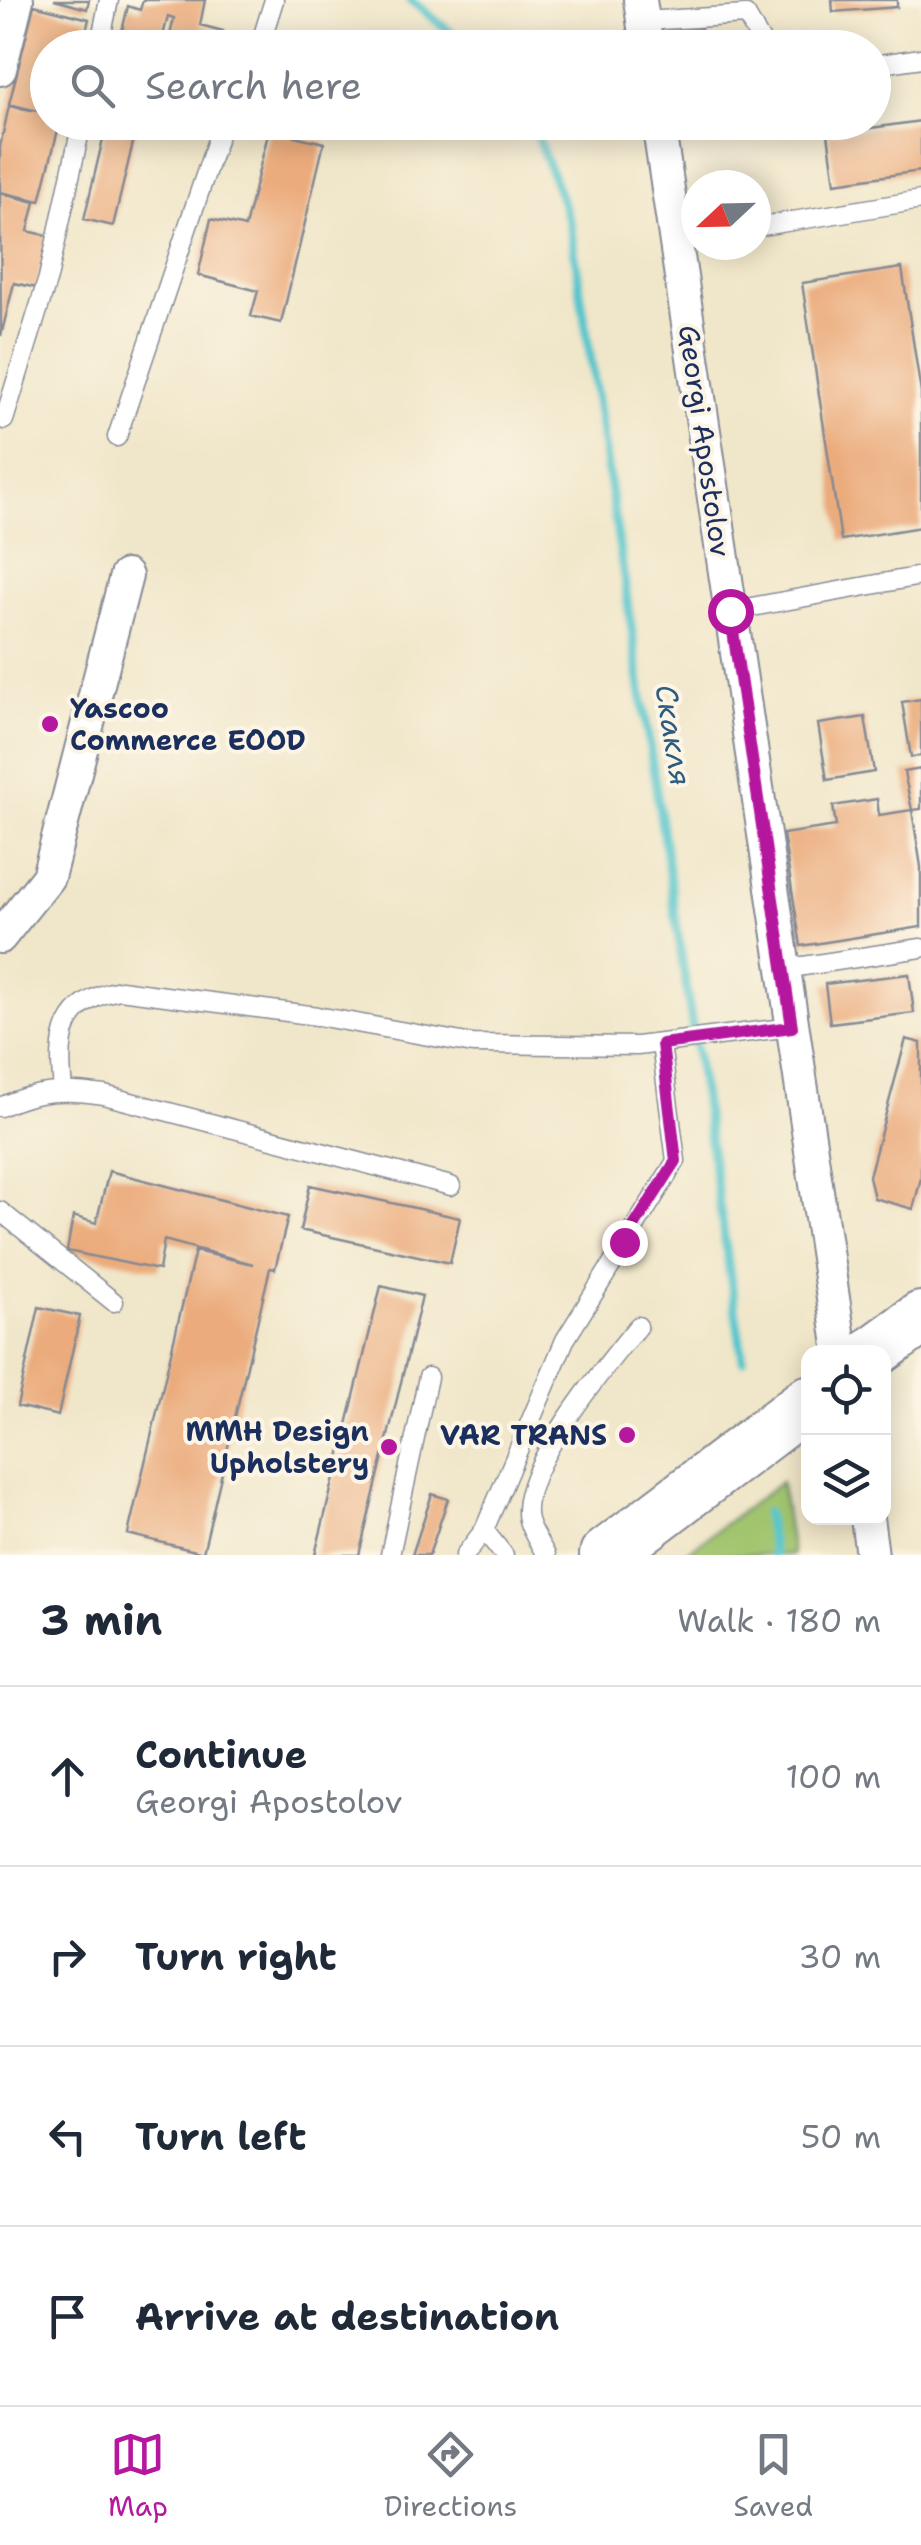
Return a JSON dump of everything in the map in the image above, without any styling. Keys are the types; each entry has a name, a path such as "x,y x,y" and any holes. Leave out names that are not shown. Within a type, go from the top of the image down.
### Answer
{"main road":[{"path":"884,1345 921,1318"},
{"path":"606,1555 801,1407"}],"street":[{"path":"0,69 17,0"},
{"name":"Georgi Apostolov","path":"662,140 681,217"},
{"name":"Georgi Apostolov","path":"689,260 730,611 840,1345"},
{"path":"0,937 48,878 126,576"},
{"path":"867,1525 872,1555"}],"lane":[{"path":"103,30 109,0"},
{"path":"265,30 274,0"},
{"path":"643,23 746,14 755,30"},
{"path":"891,62 921,58"},
{"path":"4,420 48,278 78,140"},
{"path":"118,437 217,140"},
{"path":"771,225 921,200"},
{"path":"730,611 921,576"},
{"path":"784,969 921,948"},
{"path":"63,1089 59,1055 64,1030 76,1010 98,994 120,990 317,1016 474,1044 670,1043 792,1027"},
{"path":"466,1555 484,1530 509,1463 565,1340 676,1161 670,1043"},
{"path":"0,1107 29,1094 63,1089 104,1095 451,1186"},
{"path":"0,1211 114,1302"},
{"path":"546,1555 527,1517 531,1490 580,1397 638,1326"},
{"path":"390,1555 428,1377"},
{"path":"484,1530 504,1555"}],"green space":[{"path":"781,1482 792,1555 683,1555"}],"building":[{"path":"54,0 89,0 87,9"},
{"path":"143,0 205,0 200,25 219,30 171,30 174,18 168,16 164,30 122,30 128,6 140,10"},
{"path":"832,0 897,0 897,7 833,12"},
{"path":"34,5 89,19 86,30 30,30 30,109 9,104"},
{"path":"9,106 30,110 30,140 55,140 40,201 0,192 0,147"},
{"path":"921,121 921,171 835,183 829,140 891,140 891,125"},
{"path":"103,140 134,140 113,226 84,219"},
{"path":"267,140 324,143 281,323 251,316 258,291 198,275 211,219 245,227"},
{"path":"0,193 35,202 28,231 49,236 37,288 14,283 1,336"},
{"path":"902,268 921,393 921,527 841,540 802,283"},
{"path":"921,699 921,756 911,757 902,702"},
{"path":"865,717 874,772 827,780 818,724"},
{"path":"921,769 921,809 912,810 904,772"},
{"path":"877,799 879,815 912,810 921,867 921,927 801,946 783,834 836,826 833,806"},
{"path":"909,974 914,1013 830,1023 825,984"},
{"path":"906,1039 921,1043 921,1178 913,1209 874,1198 869,1176"},
{"path":"109,1171 288,1217 275,1269 270,1268 203,1553 128,1534 195,1251 253,1264 164,1240 159,1270 67,1251 73,1216 96,1223"},
{"path":"310,1185 460,1218 450,1263 300,1230"},
{"path":"381,1286 422,1296 359,1555 315,1555"},
{"path":"39,1307 80,1316 58,1416 17,1406"},
{"path":"432,1494 448,1499 429,1555 412,1555"}],"waterway":[{"name":"Скакля","path":"410,0 448,30"},
{"name":"Скакля","path":"539,140 570,223 743,1360"},
{"name":"Скакля","path":"766,1512 773,1555"}],"place":[{"name":"Yascoo Commerce EOOD","path":"50,724"},
{"name":"VAR TRANS","path":"627,1435"},
{"name":"MMH Design Upholstery","path":"389,1447"}],"route":[{"path":"624,1242 676,1161 662,1044 792,1027 730,611"}]}
